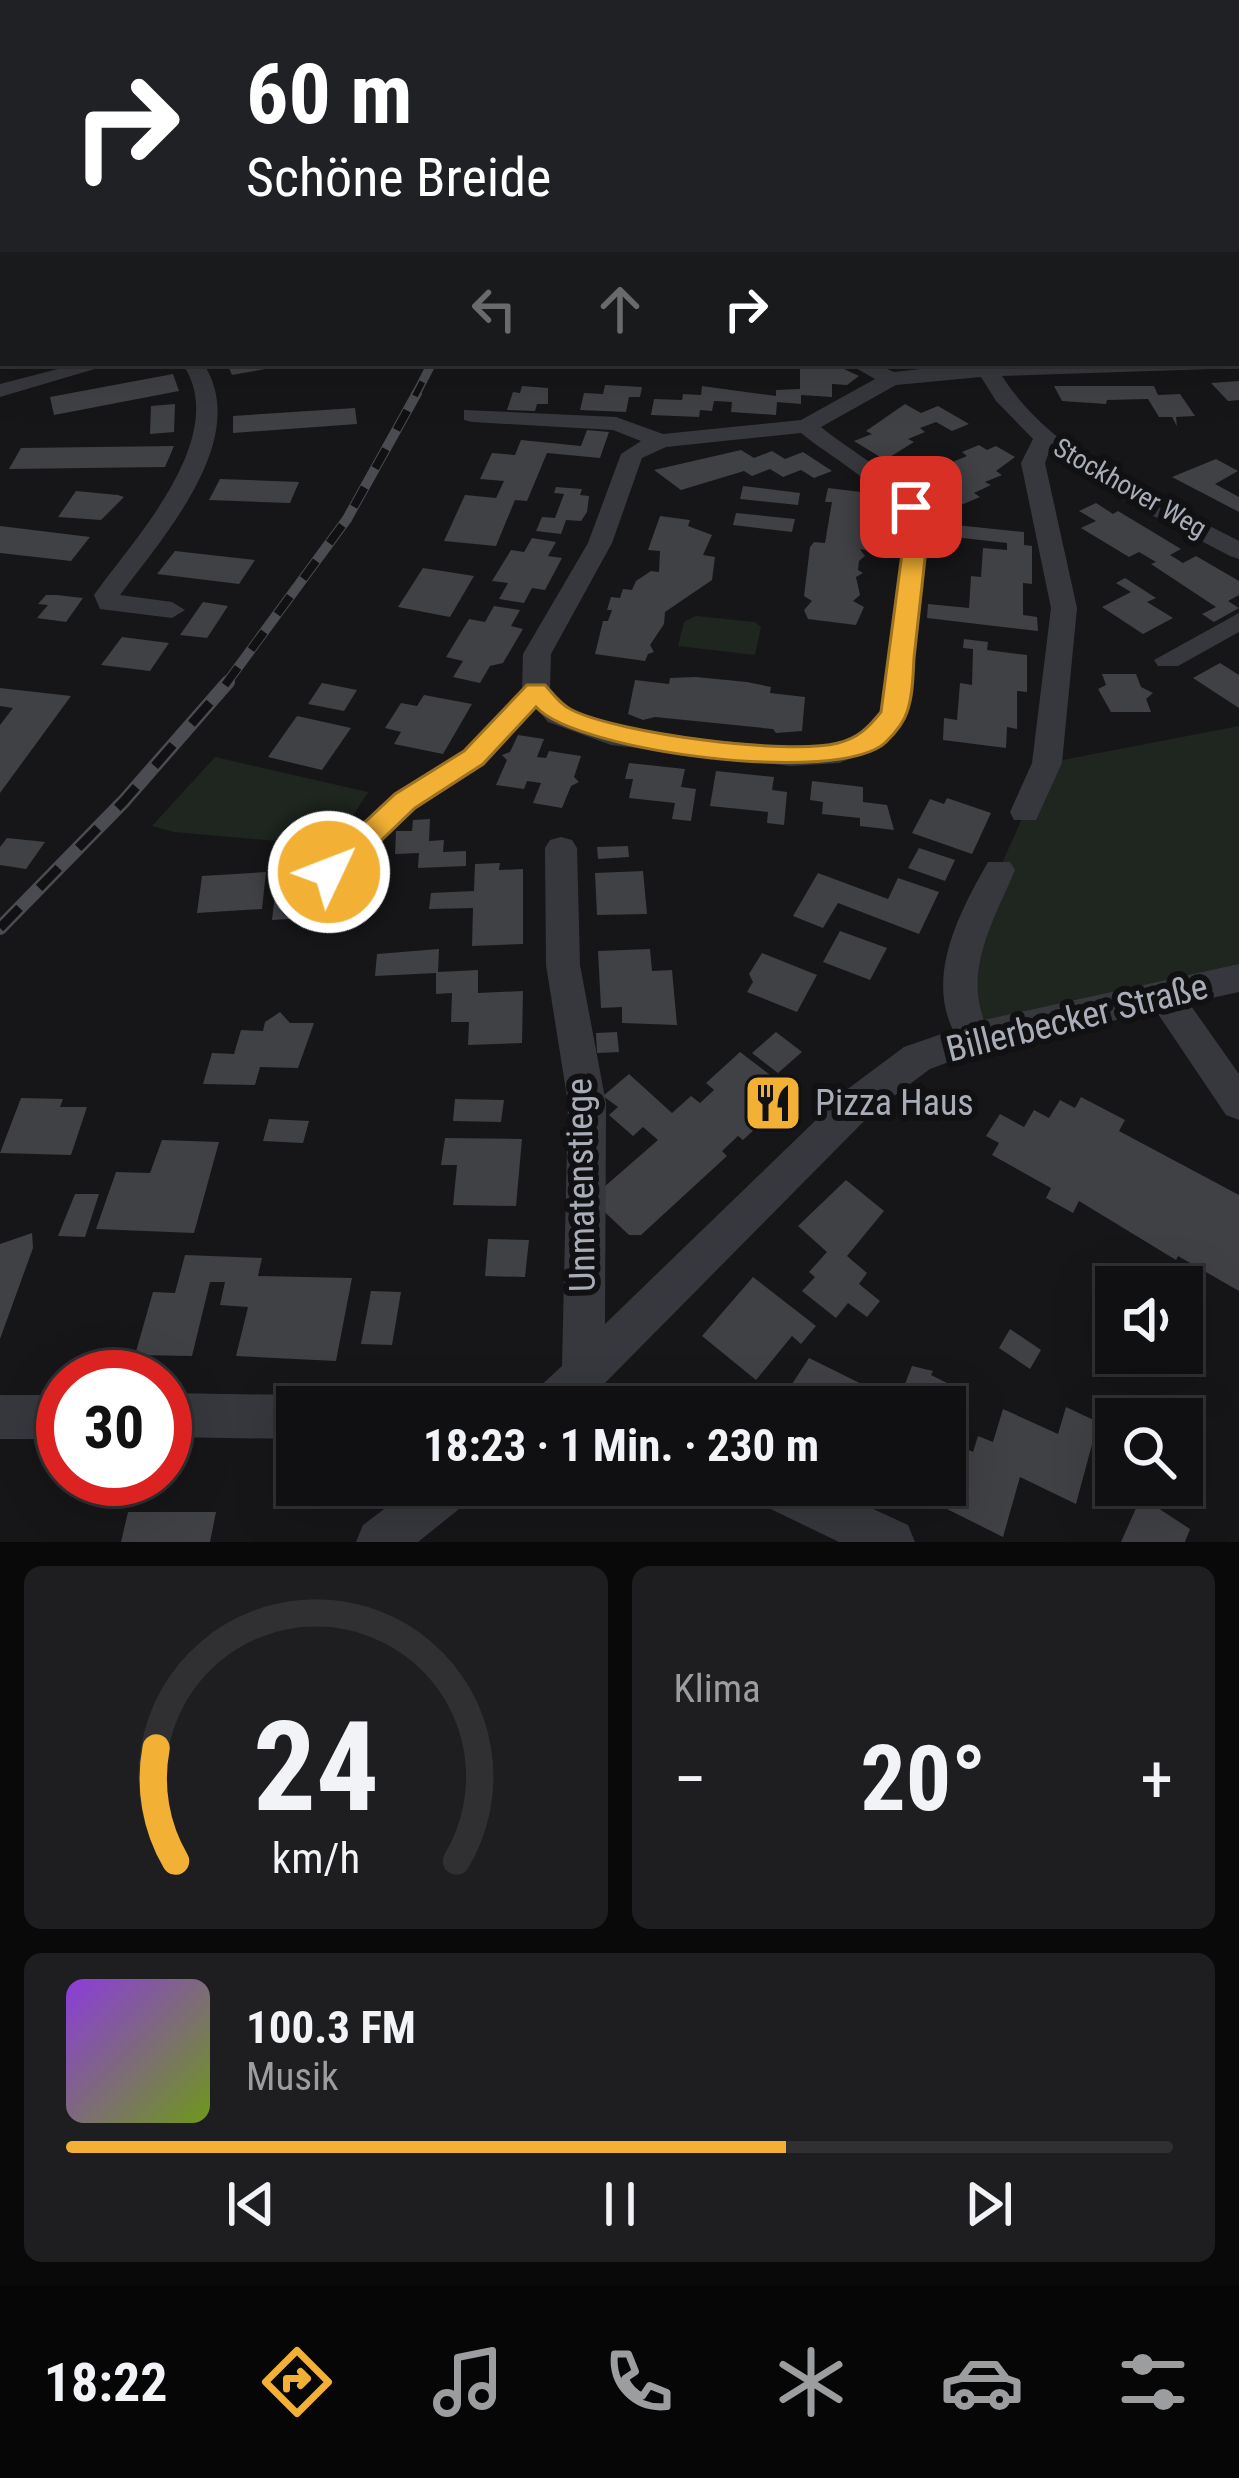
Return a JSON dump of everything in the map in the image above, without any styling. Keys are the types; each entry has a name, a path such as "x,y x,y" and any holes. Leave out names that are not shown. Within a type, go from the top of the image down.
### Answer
{"street":[{"path":"0,420 9,391 96,366"},
{"path":"172,610 109,603 107,595 176,503 198,463 206,410 195,366"},
{"path":"863,366 891,379"},
{"path":"329,872 405,801 474,758 536,691 538,654 600,543 632,454 661,441 806,426 891,379 985,366"},
{"name":"Stockhover Weg","path":"985,366 1020,418 1045,437 1081,463 1239,551"},
{"path":"472,415 616,424 661,441"},
{"path":"536,691 558,715 611,735 790,756 839,753 874,739 894,713 916,531 911,507 890,486 806,426"},
{"path":"1025,812 1047,763 1064,608 1034,463 1045,437"},
{"path":"1168,660 1239,620"},
{"name":"Unmatenstiege","path":"561,848 563,965 586,1103 577,1386"},
{"path":"975,1037 960,1014 956,980 999,870"},
{"name":"Billerbecker Straße","path":"587,1386 862,1099 916,1058 975,1037 1239,979"},
{"path":"1164,995 1239,1104"},
{"path":"192,1415 276,1417"},
{"path":"0,1418 36,1417"},
{"path":"380,1542 426,1506"},
{"path":"815,1506 891,1542"}],"shaded area":[{"path":"696,616 755,622 761,627 755,655 678,646 684,622"},
{"path":"1239,726 1239,978 975,1037 960,1014 999,870 1047,763"},
{"path":"215,757 368,792 334,846 152,826"}],"building":[{"path":"228,366 282,366 232,375"},
{"path":"800,366 837,366 859,376 847,385 832,384 832,397 801,395 801,404 777,402 776,415 731,412 732,402 714,401 712,411 700,410 699,417 651,415 654,399 701,395 702,386 776,396 776,390 800,389"},
{"path":"173,374 179,391 54,415 50,397"},
{"path":"1239,381 1239,400 1228,401 1211,383"},
{"path":"605,385 642,387 640,397 629,397 626,412 580,410 584,393 603,394"},
{"path":"522,386 548,388 548,404 537,404 535,411 507,410 513,392 520,393"},
{"path":"1054,386 1154,386 1158,395 1180,394 1195,416 1176,417 1177,426 1172,417 1159,417 1148,399 1107,400 1106,404 1062,401"},
{"path":"175,404 174,432 150,434 151,406"},
{"path":"905,404 921,413 938,406 969,424 952,431 936,422 920,428 925,432 908,439 914,442 885,460 854,441 872,434 866,431"},
{"path":"355,408 357,424 233,433 233,416"},
{"path":"587,430 609,432 600,458 547,453 527,501 515,500 496,546 444,541 465,495 496,498 504,481 480,479 492,453 515,455 521,440 581,446"},
{"path":"979,445 987,450 996,446 1015,457 996,471 1002,475 985,482 991,485 974,493 980,497 961,505 928,485 957,467 950,463 967,456 962,452"},
{"path":"174,446 165,467 9,469 21,448"},
{"path":"741,450 754,458 772,451 785,459 803,452 832,471 814,478 801,470 783,477 770,469 752,476 744,471 681,490 654,470"},
{"path":"1216,459 1238,471 1215,484 1239,497 1239,512 1172,477"},
{"path":"220,479 299,482 290,503 209,500"},
{"path":"743,486 800,493 798,505 740,499"},
{"path":"556,487 582,489 580,495 589,496 587,512 581,521 566,520 561,534 536,531 542,517 555,518 564,494 554,493"},
{"path":"828,488 869,493 867,506 879,508 873,551 860,549 865,556 858,570 863,573 856,577 860,595 853,601 864,607 856,625 808,619 804,610 812,601 804,596 810,547 814,542 825,543 832,502 825,502"},
{"path":"76,491 124,497 101,520 58,517"},
{"path":"1096,503 1181,549 1170,555 1183,563 1196,556 1239,581 1239,595 1228,601 1239,608 1214,622 1202,614 1216,607 1151,564 1156,562 1139,552 1129,557 1081,528 1096,521 1079,511"},
{"path":"736,513 795,519 792,532 733,525"},
{"path":"660,516 690,520 688,526 712,535 703,555 715,557 712,580 665,612 664,624 650,645 654,652 645,661 595,654 603,621 608,621 612,610 607,610 611,597 620,598 623,589 632,590 651,571 659,572 660,551 648,550"},
{"path":"946,524 1024,532 1024,545 1032,546 1032,584 1023,583 1023,615 1037,617 1038,631 927,618 928,604 969,608 971,576 981,577 983,548 1007,550 1007,543 945,536"},
{"path":"0,526 90,537 71,561 0,553"},
{"path":"532,538 556,542 548,556 562,558 545,590 532,588 524,603 499,599 508,583 492,581 511,550 524,552"},
{"path":"175,551 255,560 239,584 157,574"},
{"path":"423,568 474,576 450,617 398,607"},
{"path":"1125,578 1156,598 1147,602 1173,618 1143,634 1102,607 1131,592 1116,583"},
{"path":"46,595 83,598 66,622 37,618 48,605 38,604"},
{"path":"203,602 228,606 207,638 180,635"},
{"path":"494,606 520,610 511,626 523,629 503,663 490,666 480,683 453,677 463,661 446,657 469,619 485,622"},
{"path":"122,637 169,643 150,671 101,665"},
{"path":"964,639 988,642 987,650 1027,655 1027,692 1017,691 1017,729 1007,727 1006,748 943,740 944,718 957,720 960,683 972,685 973,649 963,648"},
{"path":"1220,663 1239,675 1239,708 1193,678"},
{"path":"1102,674 1136,674 1141,687 1153,693 1146,699 1151,712 1111,712 1098,689 1106,685"},
{"path":"670,678 747,682 771,687 770,693 805,697 802,731 776,733 655,717 643,720 628,714 635,680 669,684"},
{"path":"322,683 357,690 344,711 308,704"},
{"path":"0,688 71,696 0,793 0,725 13,708 0,706"},
{"path":"424,695 472,704 443,754 394,744 401,732 385,728 401,703 417,706"},
{"path":"297,716 351,728 322,770 268,757"},
{"path":"518,735 544,739 537,757 546,758 549,751 581,756 574,777 579,782 571,786 562,808 533,803 541,783 527,781 524,789 496,785 507,760 502,755 510,752"},
{"path":"629,763 685,769 681,787 696,789 691,821 672,819 675,803 629,798 633,779 625,779"},
{"path":"716,771 774,777 772,790 787,792 784,825 767,823 768,812 710,806"},
{"path":"812,781 863,787 863,802 887,805 894,830 860,826 860,818 822,814 823,802 810,800"},
{"path":"947,798 991,813 972,854 912,833 930,799 944,804"},
{"path":"430,819 429,841 444,840 443,852 466,851 466,866 418,868 419,853 395,854 396,831 412,831 413,820"},
{"path":"7,838 45,842 26,869 0,865 0,847"},
{"path":"628,846 629,857 598,859 597,847"},
{"path":"919,848 955,860 945,881 908,868"},
{"path":"500,863 499,870 523,869 523,944 472,946 473,908 429,909 431,893 474,891 475,864"},
{"path":"643,871 647,914 597,915 595,873"},
{"path":"266,872 262,909 197,913 202,876"},
{"path":"818,873 888,899 898,878 939,892 919,934 838,903 823,928 793,916"},
{"path":"308,893 306,918 272,920 275,895"},
{"path":"840,931 887,948 870,980 823,962"},
{"path":"439,949 438,972 478,970 478,993 523,991 522,1043 468,1045 469,1022 451,1022 452,993 436,994 436,973 375,976 377,954"},
{"path":"650,949 652,971 672,970 677,1025 622,1023 622,1007 601,1008 598,951"},
{"path":"762,953 817,975 797,1012 747,992 753,982 749,974"},
{"path":"280,1012 290,1023 314,1023 298,1068 260,1067 255,1085 203,1084 212,1053 234,1054 241,1030 263,1031 265,1022"},
{"path":"617,1032 619,1052 597,1053 596,1033"},
{"path":"776,1032 802,1052 778,1073 752,1053"},
{"path":"740,1052 799,1097 764,1130 759,1125 743,1140 738,1136 722,1151 727,1156 641,1235 629,1235 595,1203 596,1194 658,1140 643,1127 633,1136 609,1115 618,1107 603,1096 629,1074 672,1113 691,1096 700,1103 714,1090 706,1083"},
{"path":"1081,1097 1125,1120 1119,1131 1239,1195 1239,1291 1203,1266 1178,1256 1176,1260 1079,1201 1073,1213 1046,1198 1051,1188 992,1155 999,1143 986,1136 1000,1114 1024,1127 1034,1110 1049,1118 1060,1100 1075,1108"},
{"path":"21,1098 63,1099 60,1107 87,1107 71,1155 0,1153"},
{"path":"455,1099 504,1100 501,1122 453,1121"},
{"path":"269,1119 309,1121 303,1143 263,1141"},
{"path":"445,1138 522,1139 516,1206 453,1205 457,1165 441,1165"},
{"path":"162,1140 219,1142 194,1233 96,1229 116,1172 150,1173"},
{"path":"846,1180 884,1211 847,1256 867,1273 859,1284 880,1301 867,1317 848,1303 836,1318 802,1291 815,1277 809,1272 827,1252 798,1226"},
{"path":"75,1194 99,1194 85,1237 58,1236"},
{"path":"32,1233 33,1248 0,1339 0,1244"},
{"path":"488,1239 529,1240 525,1277 485,1276"},
{"path":"185,1255 262,1258 258,1276 352,1278 336,1361 236,1356 248,1307 220,1305 225,1282 210,1282 192,1356 192,1350 136,1350 153,1292 175,1293"},
{"path":"753,1277 816,1326 801,1344 792,1336 756,1380 702,1336"},
{"path":"371,1291 401,1292 392,1345 361,1344"},
{"path":"1010,1329 1041,1350 1030,1369 999,1348"},
{"path":"809,1358 866,1386 791,1386"},
{"path":"912,1366 933,1371 931,1375 949,1384 904,1386"},
{"path":"1066,1407 1095,1421 1076,1504 1020,1477 1003,1537 941,1506 966,1506 966,1449 973,1452 978,1436 993,1442 1003,1409 1058,1434"},
{"path":"1137,1506 1155,1506 1190,1529 1185,1542 1121,1542"},
{"path":"128,1512 216,1512 210,1542 121,1542"}],"railway":[{"path":"415,396 430,366"},
{"path":"225,685 347,519 417,393"},
{"path":"0,928 124,801 228,682"}],"place":[{"name":"Pizza Haus","path":"773,1103"}],"route":[{"path":"329,872 405,801 474,758 536,691 558,715 611,735 790,756 839,753 874,739 894,713 916,531 911,507"}]}
